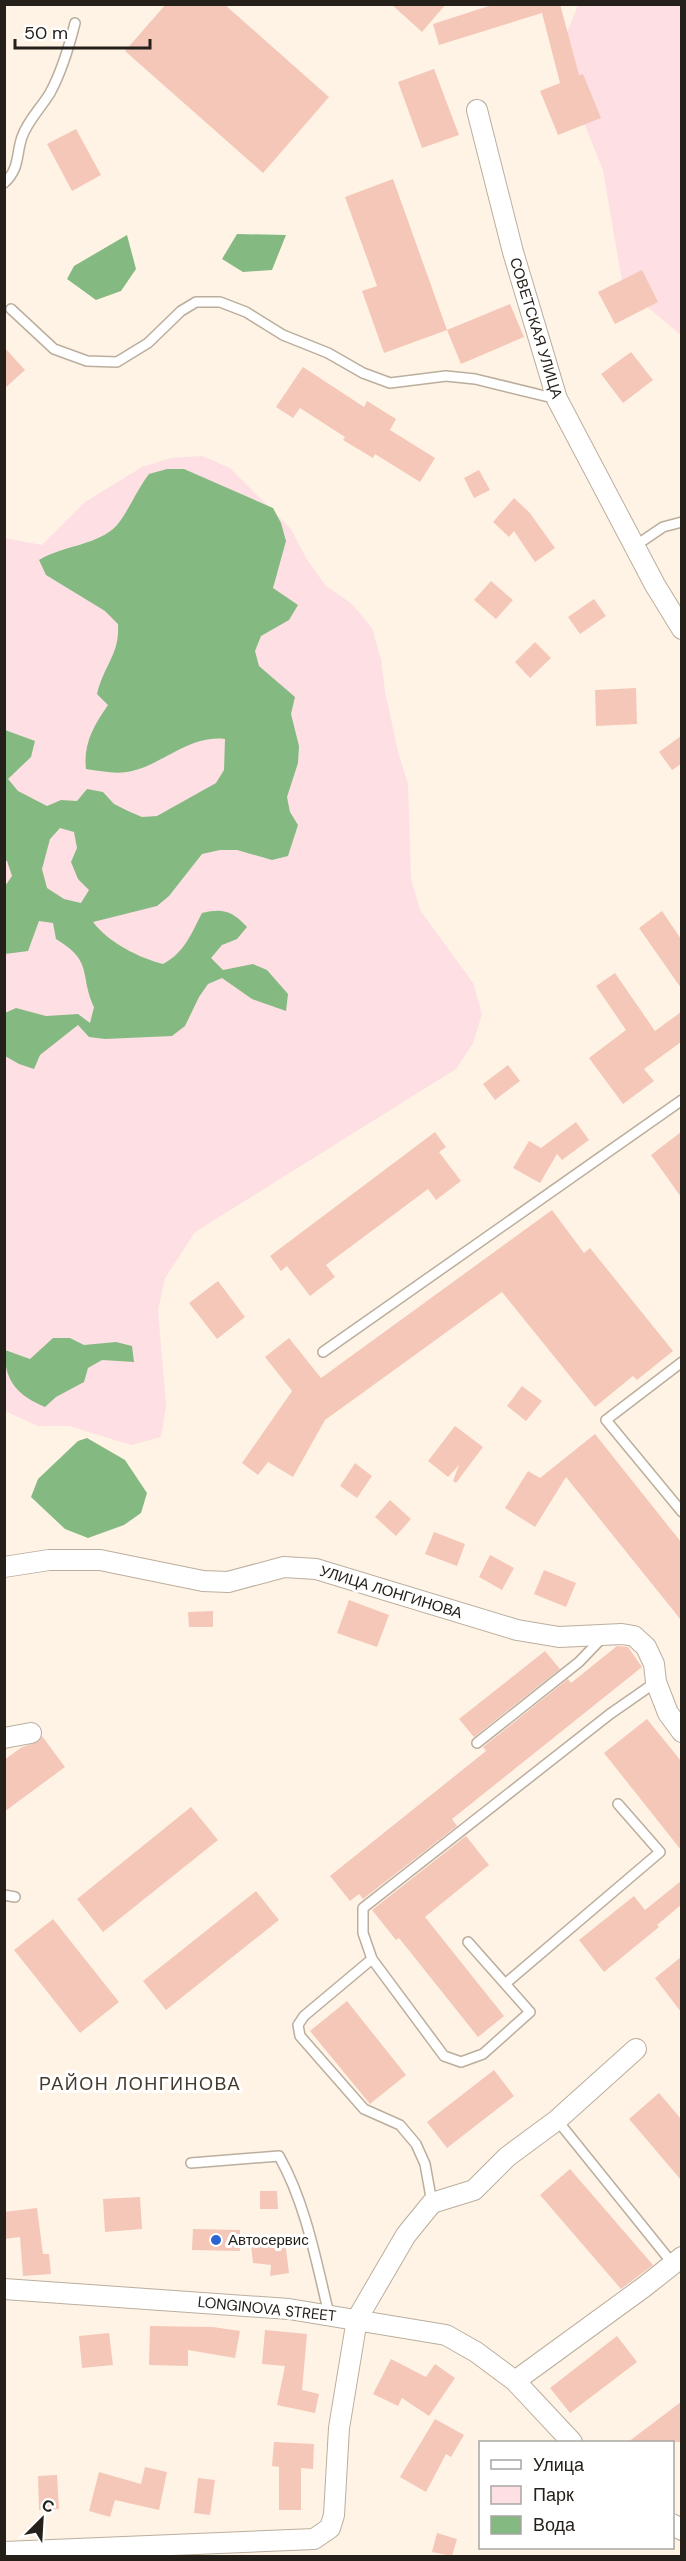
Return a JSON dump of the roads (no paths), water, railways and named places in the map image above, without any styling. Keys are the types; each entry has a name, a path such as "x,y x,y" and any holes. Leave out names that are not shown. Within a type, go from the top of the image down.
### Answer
{"street":[{"name":"СОВЕТСКАЯ УЛИЦА","path":"477,110 516,263 556,399 681,629"},
{"name":"УЛИЦА ЛОНГИНОВА","path":"4,1567 49,1560 100,1560 203,1581 228,1582 284,1567 316,1569 517,1630 559,1637 634,1636 646,1647 654,1664 656,1682 668,1713 681,1732"},
{"path":"4,1738 31,1733"},
{"path":"4,2552 314,2539 330,2528 334,2515 339,2428 357,2319 406,2235 432,2203 474,2190 507,2157 557,2120 636,2049"},
{"path":"515,2381 677,2260"},
{"name":"LONGINOVA STREET","path":"4,2289 289,2309 446,2335 476,2352 515,2381 571,2441"}],"lane":[{"path":"4,183 11,177 19,162 22,137 50,93 64,61 75,23"},
{"path":"11,309 54,349 87,361 117,362 148,343 182,311 196,302 220,302 246,312 283,335 328,354 363,373 390,383 419,378 456,377 475,379 556,399"},
{"path":"635,546 663,527 681,522"},
{"path":"323,1352 681,1100"},
{"path":"681,1362 606,1420 681,1512"},
{"path":"477,1743 579,1662 606,1635"},
{"path":"468,1942 530,2012 483,2054 461,2062 444,2056 372,1959 363,1933 363,1908 610,1714 656,1682"},
{"path":"505,1984 660,1852 618,1804"},
{"path":"4,1894 15,1897"},
{"path":"372,1959 304,2016 298,2025 300,2036 364,2109 400,2125 416,2144 425,2164 432,2203"},
{"path":"557,2120 677,2260"},
{"path":"191,2163 279,2156 288,2172 310,2235 329,2314"}],"water":[{"path":"237,234 286,235 272,270 243,272 222,259"},
{"path":"127,235 136,269 121,291 96,300 67,279 74,266"},
{"path":"167,469 184,469 273,508 281,523 286,541 273,588 298,605 289,620 261,636 255,651 259,666 295,697 291,714 299,746 298,763 287,797 290,812 298,825 288,856 272,860 237,850 220,850 202,854 169,896 157,906 93,922 107,936 125,948 144,958 163,964 182,948 202,913 222,911 232,914 247,927 237,939 222,945 211,958 223,970 253,964 267,970 288,994 286,1011 252,999 222,978 208,984 185,1026 172,1036 105,1039 89,1037 78,1025 40,1055 34,1069 5,1056 5,1013 16,1008 46,1016 78,1014 90,1023 94,1007 81,962 68,947 56,939 53,923 39,921 28,951 5,954 5,886 12,876 5,860 5,730 35,741 31,757 8,779 18,791 47,806 61,800 77,801 87,789 103,792 114,804 142,817 157,816 216,783 224,770 225,739 200,741 132,771 115,773 86,769 88,743 98,720 108,705 97,694 117,644 118,624 105,611 46,575 39,560 96,539 113,529 149,474","holes":["60,828 74,832 77,848 71,862 78,879 89,890 81,903 64,899 47,888 42,869 50,839"]},
{"path":"53,1338 70,1338 84,1345 116,1342 132,1346 134,1362 102,1360 88,1368 84,1382 56,1397 45,1407 27,1397 14,1386 7,1370 5,1350 30,1359"},
{"path":"87,1438 125,1460 147,1493 141,1513 124,1525 88,1538 65,1529 31,1497 38,1479 78,1441"}],"place":[{"name":"Автосервис","path":"216,2240"}],"district":[{"name":"РАЙОН ЛОНГИНОВА","path":"140,2084"}]}
